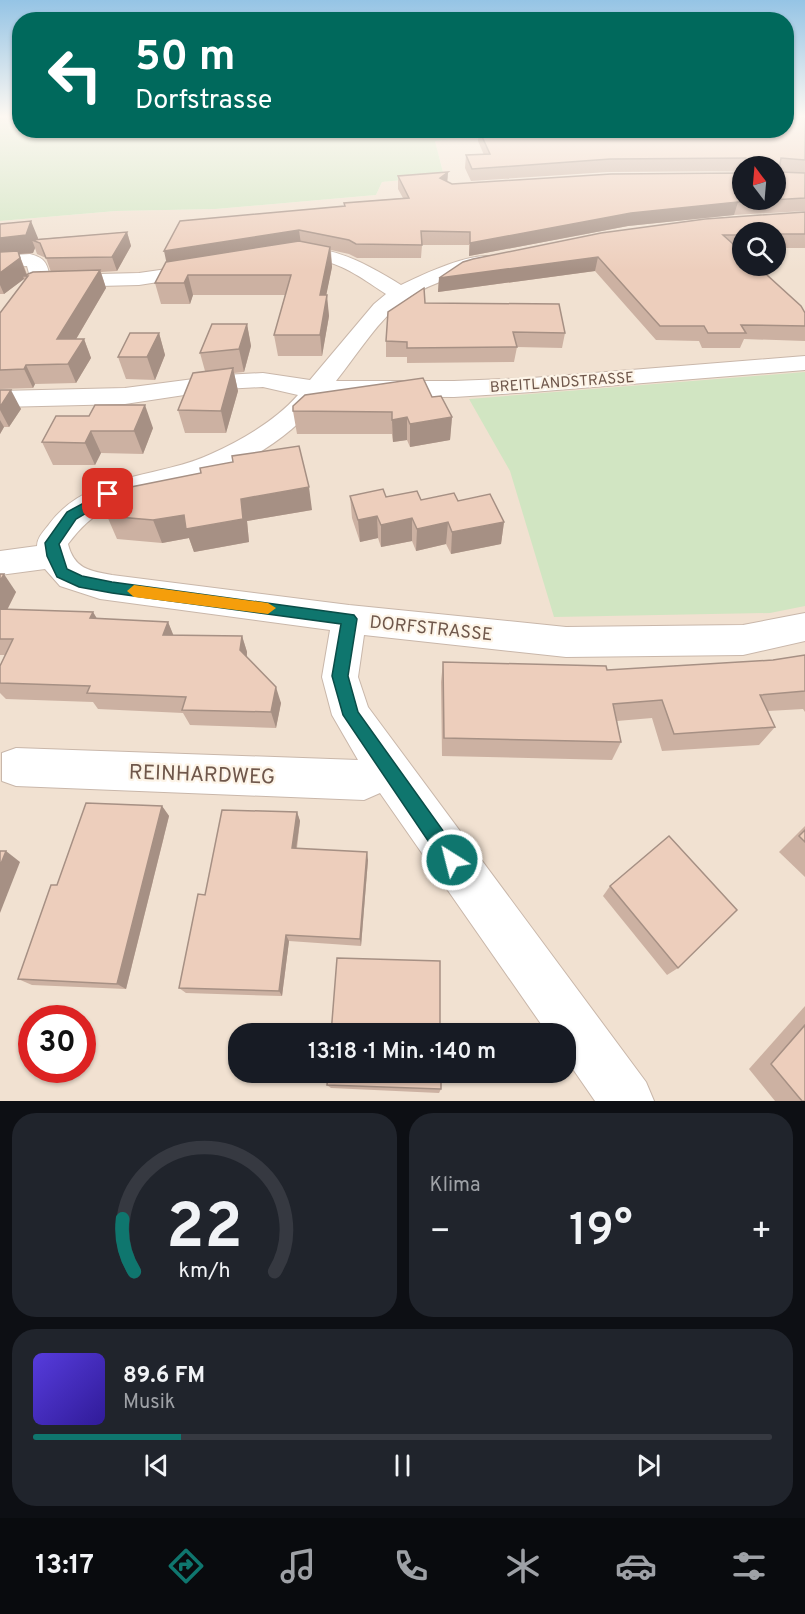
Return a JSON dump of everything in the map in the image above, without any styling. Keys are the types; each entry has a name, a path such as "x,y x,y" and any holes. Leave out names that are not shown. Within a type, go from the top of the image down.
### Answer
{"street":[{"path":"271,257 301,252 327,253 345,260 400,294"},
{"path":"0,563 54,556 52,543 61,528 89,503 108,494 219,462 257,442 297,412 382,309 400,294 437,276 513,255"},
{"path":"0,262 30,260 38,262 40,277 30,285 139,279 219,267"},
{"name":"BREITLANDSTRASSE","path":"0,399 125,396 224,382 263,380 293,387 319,388 454,388 532,385 805,363"},
{"name":"DORFSTRASSE","path":"54,556 62,573 79,581 349,619 566,642 743,640 805,627"},
{"path":"349,619 340,676 351,715 385,766 627,1101"},
{"name":"REINHARDWEG","path":"16,767 364,780 385,766"}],"shaded area":[{"path":"442,168 732,168 732,210 786,210 786,168 805,168 805,1101 0,1101 0,221 116,211 216,209 376,195 382,182 444,176"}],"green space":[{"path":"0,168 442,168 444,176 382,182 376,195 216,209 116,211 0,221"},
{"path":"805,372 805,606 770,613 554,617 510,471 469,399"}],"building":[{"path":"448,172 440,178 452,184 611,174 732,173 732,203 631,213 470,243 470,232 421,231 422,245 356,244 349,240 299,230 164,251 180,221 409,198 398,176"},
{"path":"786,172 805,173 805,198 786,199"},
{"path":"805,212 805,234 786,234 786,222 732,222 732,235 723,235 732,243 732,276 768,276 801,306 805,313 805,326 741,325 746,333 708,333 704,326 660,326 598,257 439,278 463,262 473,259 601,233 705,219"},
{"path":"31,221 26,235 0,238 0,224"},
{"path":"127,232 112,257 46,258 40,243 32,240"},
{"path":"299,241 330,247 320,295 327,295 320,335 274,335 291,275 188,275 184,283 155,283 166,262"},
{"path":"18,251 20,258 0,273 0,252"},
{"path":"100,270 57,339 84,339 68,364 26,365 24,369 0,370 0,313 28,276 23,276 33,272"},
{"path":"424,288 425,303 559,304 565,333 513,332 517,347 407,348 407,342 386,341 388,312"},
{"path":"212,324 247,324 239,349 200,353"},
{"path":"130,333 159,333 147,357 118,357"},
{"path":"233,368 221,411 178,410 193,373"},
{"path":"423,378 432,397 441,396 452,417 410,424 407,417 392,420 392,412 293,411 293,406 305,395"},
{"path":"0,390 11,390 0,407"},
{"path":"95,405 145,405 134,431 91,431 85,443 42,442 56,416 89,416"},
{"path":"299,446 309,487 241,499 243,519 186,529 184,515 153,520 107,516 126,488 201,473 200,468 233,462 232,456"},
{"path":"383,489 386,497 417,491 421,500 454,493 458,501 490,494 504,522 452,532 448,522 417,529 412,518 381,525 377,516 358,520 350,496"},
{"path":"0,609 93,612 90,618 168,622 163,635 242,636 240,650 276,687 271,712 182,710 186,697 87,693 90,686 0,683 0,666 13,639 0,639"},
{"path":"805,655 805,691 760,695 775,727 674,734 662,700 613,704 621,742 444,738 443,662 606,666 607,670 773,660"},
{"path":"86,803 162,806 117,984 18,979 51,885 57,885"},
{"path":"222,810 297,812 292,848 367,852 360,939 286,935 279,991 179,988 198,894 205,895"},
{"path":"805,830 805,842 799,836"},
{"path":"669,836 737,910 678,968 610,886"},
{"path":"0,851 6,851 0,866"},
{"path":"337,958 440,961 440,1023 332,1023"},
{"path":"805,1025 805,1101 802,1101 771,1064"},
{"path":"327,1083 441,1083 441,1089 327,1085"}],"slow traffic":[{"path":"134,591 268,608"}],"route":[{"path":"108,494 89,503 72,516 52,543 54,556 62,573 79,581 112,588 349,619 340,676 351,715 452,860"}]}
